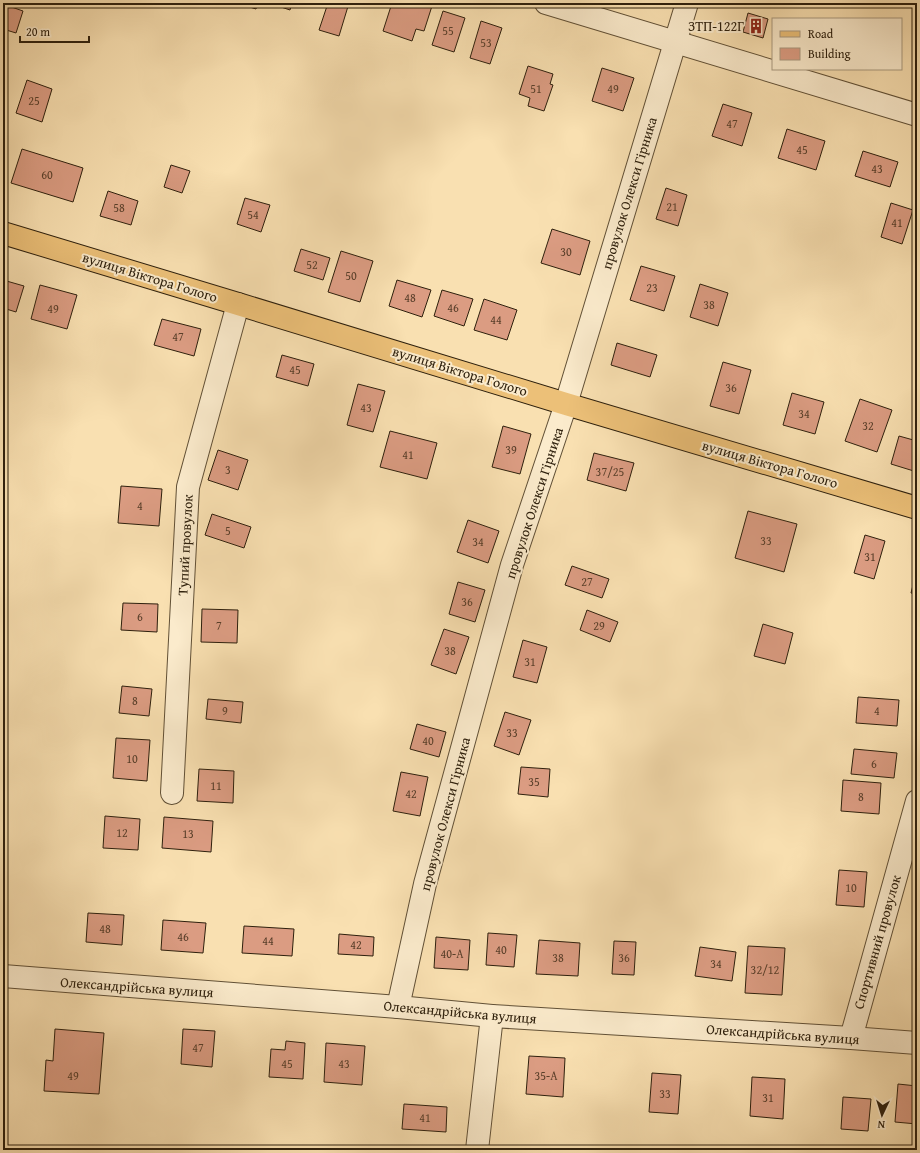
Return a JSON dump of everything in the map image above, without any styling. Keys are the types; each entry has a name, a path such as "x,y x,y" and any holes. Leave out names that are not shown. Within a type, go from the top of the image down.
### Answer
{"main road":[{"name":"вулиця Віктора Голого","path":"3,234 917,508"}],"street":[{"path":"546,3 917,115"},
{"name":"провулок Олекси Гірника","path":"398,1007 425,884 512,565 566,404 687,3"},
{"name":"Тупий провулок","path":"172,794 188,487 238,304"},
{"name":"Спортивний провулок","path":"851,1038 917,801"},
{"name":"Олександрійська вулиця","path":"3,976 398,1007 492,1016 917,1043"},
{"path":"477,1150 492,1016"}],"building":[{"path":"237,3 258,3 256,9"},
{"path":"269,3 292,3 290,10"},
{"path":"328,3 349,3 339,36 319,30"},
{"path":"392,3 423,3 432,6 424,31 416,29 412,41 383,31"},
{"path":"3,4 23,11 16,33 3,29"},
{"path":"443,11 465,18 454,52 432,45"},
{"name":"ЗТП-122Г","path":"748,13 768,19 763,38 743,32"},
{"path":"481,21 502,28 490,64 470,58"},
{"path":"528,66 553,74 550,84 553,85 544,111 528,106 530,98 519,94"},
{"path":"602,68 634,78 623,111 592,101"},
{"path":"27,80 52,89 42,122 16,113"},
{"path":"723,104 752,113 742,146 712,136"},
{"path":"787,129 825,141 816,170 778,158"},
{"path":"22,149 83,168 73,202 11,183"},
{"path":"863,151 898,162 890,187 855,176"},
{"path":"171,165 190,171 182,193 164,187"},
{"path":"666,188 687,195 678,226 656,219"},
{"path":"108,191 138,201 131,225 100,216"},
{"path":"245,198 270,205 261,232 237,224"},
{"path":"891,203 913,210 902,244 881,237"},
{"path":"552,229 590,241 580,275 541,263"},
{"path":"301,249 330,258 323,280 294,271"},
{"path":"341,251 373,261 360,302 328,292"},
{"path":"641,266 675,276 664,311 630,300"},
{"path":"3,280 24,286 16,312 3,308"},
{"path":"397,280 431,290 422,317 389,306"},
{"path":"700,284 728,293 718,326 690,317"},
{"path":"40,285 77,295 67,329 31,319"},
{"path":"442,290 473,299 464,326 434,316"},
{"path":"484,299 517,310 507,340 474,330"},
{"path":"162,319 201,329 194,356 154,345"},
{"path":"617,343 657,355 650,377 611,365"},
{"path":"282,355 314,364 308,386 276,377"},
{"path":"723,362 751,370 739,414 710,406"},
{"path":"358,384 385,391 373,432 347,425"},
{"path":"792,393 824,402 815,434 783,425"},
{"path":"860,399 892,410 877,452 845,441"},
{"path":"503,426 531,434 520,474 492,467"},
{"path":"390,431 437,443 427,479 380,467"},
{"path":"899,436 917,441 917,472 891,464"},
{"path":"218,450 248,460 238,490 208,480"},
{"path":"594,453 634,463 626,491 587,480"},
{"path":"121,486 162,489 159,526 118,523"},
{"path":"748,511 797,524 784,572 735,558"},
{"path":"212,514 251,527 244,548 205,535"},
{"path":"468,520 499,531 488,563 457,552"},
{"path":"865,535 885,541 874,579 854,573"},
{"path":"572,566 609,579 602,598 565,585"},
{"path":"917,569 917,594 911,593"},
{"path":"458,582 485,590 475,622 449,614"},
{"path":"123,603 158,604 157,632 121,630"},
{"path":"202,609 238,610 237,643 201,642"},
{"path":"587,610 618,622 610,642 580,630"},
{"path":"763,624 793,633 785,664 754,656"},
{"path":"444,629 469,637 456,674 431,665"},
{"path":"523,640 547,647 537,683 513,677"},
{"path":"122,686 152,689 149,716 119,713"},
{"path":"858,697 899,700 897,726 856,723"},
{"path":"208,699 243,702 241,723 206,719"},
{"path":"505,712 531,720 519,755 494,746"},
{"path":"417,724 446,732 439,757 410,749"},
{"path":"116,738 150,740 147,781 113,778"},
{"path":"854,749 897,753 894,778 851,774"},
{"path":"521,767 550,769 548,797 518,794"},
{"path":"199,769 234,771 233,803 197,801"},
{"path":"401,772 428,777 420,816 393,811"},
{"path":"843,780 881,783 879,814 841,811"},
{"path":"105,816 140,819 138,850 103,848"},
{"path":"164,817 213,821 211,852 162,848"},
{"path":"839,870 867,872 864,907 836,905"},
{"path":"917,885 917,909 914,908"},
{"path":"88,913 124,915 122,945 86,942"},
{"path":"163,920 206,923 203,953 161,950"},
{"path":"244,926 294,929 292,956 242,953"},
{"path":"488,933 517,935 514,967 486,965"},
{"path":"339,934 374,937 373,956 338,954"},
{"path":"436,937 470,940 468,970 434,968"},
{"path":"539,940 580,943 578,976 536,974"},
{"path":"614,941 636,942 634,975 612,974"},
{"path":"748,946 785,948 782,995 745,993"},
{"path":"700,947 736,952 732,981 695,976"},
{"path":"55,1029 104,1033 99,1094 44,1091 46,1060 53,1061"},
{"path":"183,1029 215,1031 212,1067 181,1064"},
{"path":"286,1041 305,1043 303,1079 269,1077 271,1049 285,1050"},
{"path":"326,1043 365,1046 362,1085 324,1082"},
{"path":"529,1056 565,1058 563,1097 526,1094"},
{"path":"652,1073 681,1075 678,1114 649,1112"},
{"path":"752,1077 785,1079 783,1119 750,1116"},
{"path":"898,1084 917,1086 917,1124 895,1122"},
{"path":"843,1097 871,1099 868,1131 841,1129"},
{"path":"404,1104 447,1107 446,1132 402,1129"}],"place":[{"name":"ЗТП-122Г","path":"756,26"}]}
